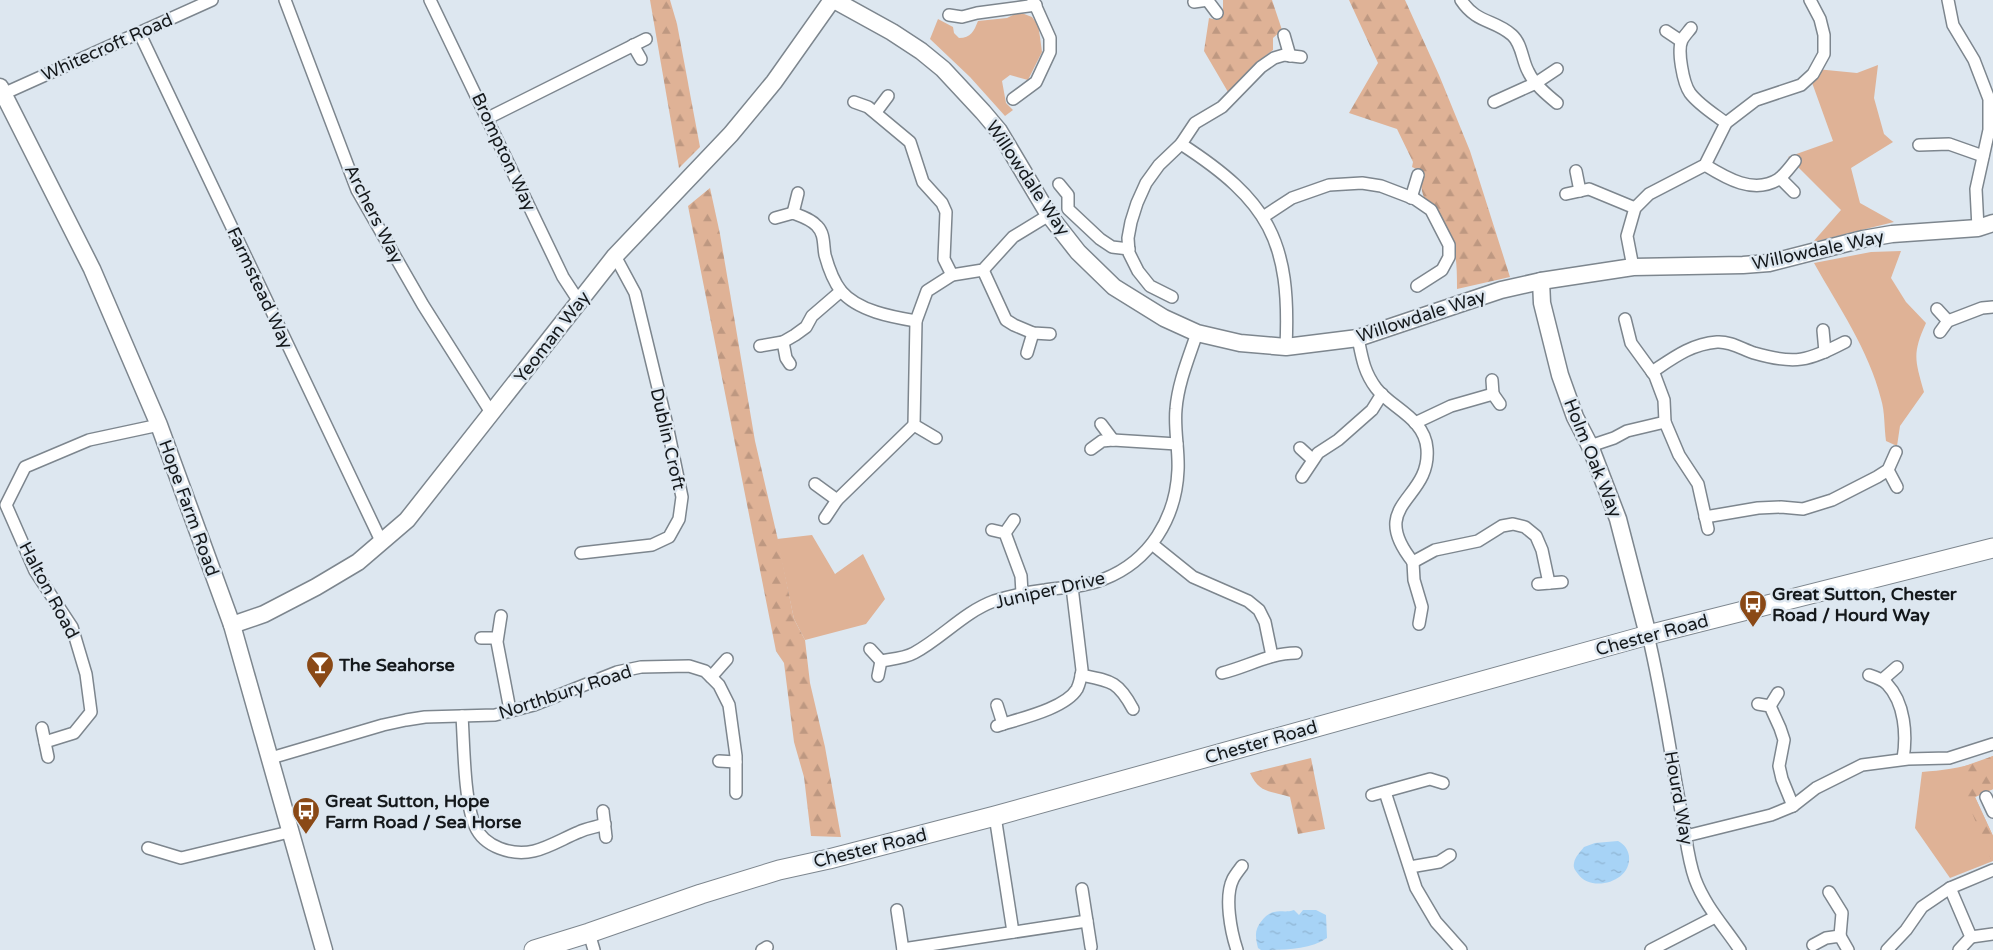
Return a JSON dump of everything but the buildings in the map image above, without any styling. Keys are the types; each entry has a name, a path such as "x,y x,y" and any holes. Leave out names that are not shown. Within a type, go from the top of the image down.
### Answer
{"main road":[{"name":"Chester Road","path":"534,950 592,941 701,894 779,870 995,816 1648,635 1993,548"}],"street":[{"name":"Whitecroft Road","path":"2,91 212,0"},
{"name":"Archers Way","path":"285,0 358,190 423,306 492,414"},
{"name":"Brompton Way","path":"430,0 563,277 580,303"},
{"name":"Yeoman Way","path":"232,625 264,614 316,587 358,562 407,520 580,303 615,256 731,134 762,97 833,0"},
{"name":"Willowdale Way","path":"833,0 892,32 943,69 999,131 1049,215 1078,252 1114,288 1164,318 1197,333 1240,343 1286,346 1358,338 1500,290 1541,281 1633,267 1743,266 1768,263 1790,259 1863,239 1892,234 1986,225"},
{"path":"1194,2 1208,0 1218,13"},
{"path":"1462,0 1468,10 1475,16 1513,36 1528,72 1536,83 1557,103"},
{"path":"1633,267 1627,236 1635,208 1649,194 1705,165 1726,123 1756,100 1801,85 1813,74 1824,54 1824,35 1820,19 1810,0"},
{"path":"1948,0 1953,25 1974,60 1991,99 1989,130 1976,189 1986,225"},
{"path":"949,15 962,17 1034,3 1050,38 1050,52 1036,82 1013,99"},
{"path":"1692,28 1682,41 1680,53 1685,80 1690,92 1706,108 1726,123"},
{"path":"1666,31 1682,41"},
{"name":"Farmstead Way","path":"139,32 382,543"},
{"path":"1172,297 1150,286 1138,271 1129,249 1128,238 1137,203 1146,183 1159,164 1181,144 1195,123 1222,107 1261,67 1274,58 1284,55 1295,56 1284,35"},
{"path":"488,118 646,39"},
{"path":"633,45 641,59"},
{"path":"1494,102 1536,83 1557,68"},
{"name":"Hope Farm Road","path":"2,91 92,270 158,425 232,625 324,950"},
{"path":"876,112 888,96"},
{"path":"854,102 876,112 910,142 923,182 942,203 946,212 944,259 952,275"},
{"path":"1181,144 1203,159 1244,193 1258,208 1263,217 1279,249 1284,273 1287,298 1286,346"},
{"path":"1919,145 1949,144 1982,156"},
{"path":"1705,165 1723,177 1750,186 1772,182 1780,178 1795,161"},
{"path":"1576,170 1580,191"},
{"path":"1411,198 1418,175"},
{"path":"1780,178 1794,192"},
{"path":"1263,217 1292,198 1329,185 1362,183 1381,186 1411,198 1431,210 1449,245 1449,257 1442,270 1417,286"},
{"path":"1059,184 1068,195 1068,209 1100,239 1112,247 1129,249"},
{"path":"1566,194 1589,189 1635,208"},
{"path":"793,213 798,192"},
{"path":"775,218 793,213 818,227 824,239 825,255 841,291 876,312 916,321"},
{"path":"824,518 837,500 914,424 916,321 927,291 952,275 983,270 1013,237 1049,215"},
{"name":"Dublin Croft","path":"581,553 652,545 669,537 679,520 682,497 667,425 635,293 615,256"},
{"path":"983,270 1006,320 1033,333 1050,334"},
{"name":"Holm Oak Way","path":"1541,281 1542,304 1560,375 1575,417 1590,446 1618,519 1648,635"},
{"path":"760,346 783,342 806,327 812,316 841,291"},
{"path":"1940,332 1948,321 1982,308 1993,306"},
{"path":"1937,309 1948,321"},
{"path":"1625,319 1631,343 1652,372 1664,400 1665,422 1679,455 1698,484 1708,529"},
{"path":"1823,330 1825,352"},
{"path":"1027,352 1033,333"},
{"name":"Juniper Drive","path":"881,661 913,654 980,608 992,602 1022,593 1072,587 1103,580 1121,572 1141,557 1165,525 1173,507 1177,489 1176,409 1179,392 1197,333"},
{"path":"1358,338 1366,373 1382,394 1406,413 1415,423 1427,446 1427,465 1420,481 1406,498 1398,512 1394,527 1406,554 1413,562 1414,580 1422,607 1419,624"},
{"path":"783,342 786,358 790,364"},
{"path":"1652,372 1681,352 1699,345 1719,342 1782,359 1801,360 1825,352 1845,342"},
{"path":"1492,380 1493,394 1500,404"},
{"path":"1302,477 1312,459 1372,410 1382,394"},
{"path":"1415,423 1451,406 1493,394"},
{"path":"1590,446 1614,438 1627,431 1665,422"},
{"path":"914,424 936,438"},
{"path":"1101,424 1113,440"},
{"name":"Halton Road","path":"45,742 74,734 91,712 86,674 72,627 34,570 6,505 25,467 89,440 158,425"},
{"path":"1091,449 1102,441 1113,440 1177,444"},
{"path":"1300,448 1312,459"},
{"path":"1705,517 1758,508 1781,507 1803,509 1832,500 1888,470 1896,452"},
{"path":"1888,470 1897,487"},
{"path":"815,484 837,500"},
{"path":"1005,532 1014,520"},
{"path":"1413,562 1435,550 1478,541 1502,526 1512,524 1525,528 1536,536 1542,550 1543,584 1562,582"},
{"path":"992,530 1005,532"},
{"path":"1005,532 1021,576 1022,593"},
{"path":"1152,544 1193,577 1248,601 1259,610 1265,622 1272,656"},
{"path":"997,705 1000,725 1055,706 1076,690 1081,675 1081,657 1072,587"},
{"path":"501,616 497,638 510,710"},
{"name":"Hourd Way","path":"1648,635 1658,678 1695,879 1715,917 1740,950"},
{"path":"481,638 497,638"},
{"path":"870,649 881,661 878,676"},
{"path":"1222,673 1236,670 1272,656 1296,653"},
{"path":"711,677 727,659"},
{"name":"Northbury Road","path":"271,758 382,724 425,717 482,717 534,705 617,672 641,667 689,666 705,671 719,685 729,705 735,738 736,793"},
{"path":"1882,680 1897,667"},
{"path":"1081,675 1114,684 1121,689 1133,709"},
{"path":"1869,675 1882,680 1888,685 1902,716 1906,740 1903,759"},
{"path":"1778,693 1764,705 1780,728 1784,740 1779,766 1793,806"},
{"path":"462,716 470,809 475,826 487,841 501,849 516,852 532,851 580,831 605,824"},
{"path":"42,728 48,757"},
{"path":"1686,836 1771,816 1793,806 1816,788 1862,765 1903,759 1949,758 1993,744"},
{"path":"719,761 736,762"},
{"path":"1372,795 1430,779 1443,783"},
{"path":"1385,792 1416,888 1436,922 1461,950"},
{"path":"1986,797 1993,812"},
{"path":"603,811 606,837"},
{"path":"995,816 1013,932"},
{"path":"148,848 180,858 290,832"},
{"path":"1410,867 1439,862 1450,855"},
{"path":"1439,862 1447,871"},
{"path":"1237,950 1231,928 1229,901 1232,880 1242,866"},
{"path":"1887,950 1906,930 1922,907 1950,888 1993,870"},
{"path":"1950,888 1972,936"},
{"path":"1082,889 1091,948"},
{"path":"1828,892 1842,913 1840,936 1848,950"},
{"path":"897,910 903,949 1087,920"},
{"path":"1651,950 1715,917"},
{"path":"1959,950 1972,936 1993,934"},
{"path":"1813,945 1826,938 1840,936"}],"green space":[{"path":"650,0 670,0 677,24 700,147 679,168"},
{"path":"1223,0 1272,0 1282,30 1273,38 1273,50 1255,64 1228,92 1204,51 1209,18 1217,20 1223,15"},
{"path":"1349,0 1405,0 1439,75 1470,151 1510,277 1457,289 1456,260 1452,240 1444,225 1428,205 1422,191 1423,172 1412,167 1413,162 1397,129 1349,113 1378,63"},
{"path":"1019,12 1032,17 1038,25 1042,52 1028,80 1010,75 1002,81 1006,103 1013,110 1005,116 970,77 930,39 938,19 953,27 954,33 959,38 963,38 971,33 978,21 1007,18"},
{"path":"1878,65 1874,98 1884,134 1893,142 1851,168 1860,203 1894,222 1813,242 1841,210 1788,157 1833,141 1810,77 1816,69 1857,73"},
{"path":"710,188 720,234 755,441 794,619 805,640 810,683 825,747 841,837 811,836 804,777 794,742 784,663 776,651 688,206"},
{"path":"1901,251 1891,278 1906,302 1926,323 1916,357 1924,392 1900,426 1897,446 1886,441 1882,404 1869,363 1814,263 1871,252"},
{"path":"812,535 835,574 863,554 885,599 866,624 805,640 794,619 777,539"},
{"path":"1993,756 1993,789 1975,797 1993,836 1993,861 1950,878 1915,828 1922,772 1976,763"},
{"path":"1993,756 1993,789 1975,797 1993,836 1992,862 1966,798 1962,767"},
{"path":"1311,758 1325,829 1298,834 1290,797 1262,788 1250,773"}],"water":[{"path":"1618,841 1628,851 1629,856 1628,865 1618,878 1601,884 1584,880 1578,874 1574,868 1574,863 1584,847 1595,843"},
{"path":"1294,910 1299,915 1303,910 1316,910 1326,915 1327,938 1304,947 1278,950 1261,950 1258,948 1256,932 1264,918 1274,912"}],"place":[{"name":"Great Sutton, Chester Road / Hourd Way","path":"1753,628"},
{"name":"The Seahorse","path":"320,689"},
{"name":"Great Sutton, Hope Farm Road / Sea Horse","path":"306,835"}]}
